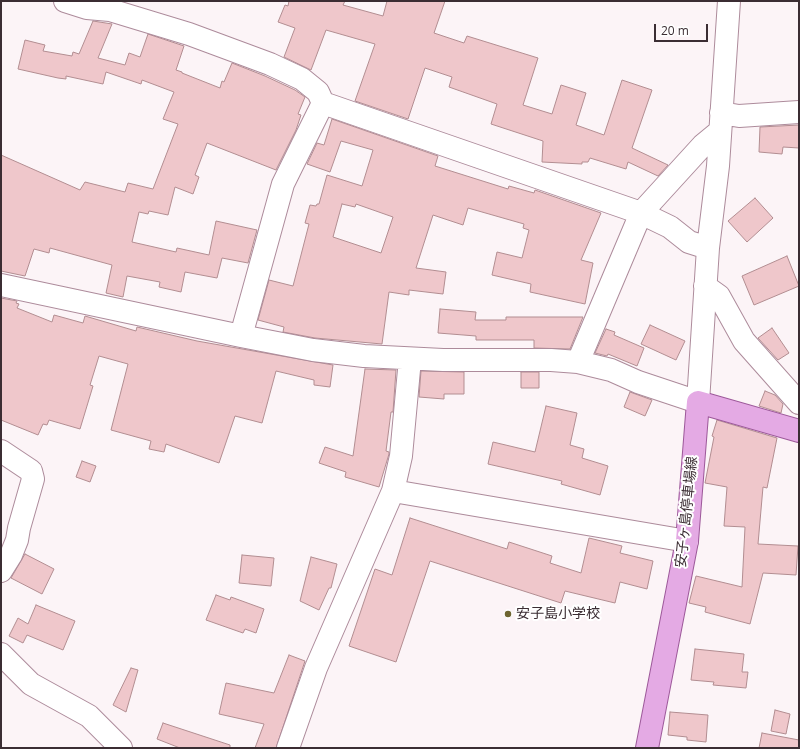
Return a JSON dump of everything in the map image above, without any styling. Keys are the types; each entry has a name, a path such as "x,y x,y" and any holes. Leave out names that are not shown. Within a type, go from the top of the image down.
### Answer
{"main road":[{"path":"698,402 799,431"},
{"name":"安子ヶ島停車場線","path":"647,748 687,541 698,402"}],"street":[{"path":"65,1 87,8 110,10 189,34 270,64 302,79 318,92 323,103 641,213 670,227 689,242 708,248"},
{"path":"1,285 313,350 364,356 578,362 611,370 638,382 698,402 705,286 718,166 729,1"},
{"path":"241,336 283,184 323,103"},
{"path":"578,362 641,213 703,145 721,122 739,116 799,112"},
{"path":"705,286 719,296 744,341 799,403"},
{"path":"288,748 316,668 393,491 401,456 410,358"},
{"path":"1,451 31,471 33,479 17,540 11,555 1,572"},
{"path":"393,491 687,541"},
{"path":"1,654 31,684 89,716 120,748"}],"building":[{"path":"289,1 345,1 343,5 383,16 387,1 445,1 434,33 464,43 467,36 538,58 523,105 552,114 561,85 586,93 576,125 604,135 622,80 652,90 632,148 668,165 658,176 628,162 626,169 590,158 588,162 582,162 582,164 542,162 543,141 491,124 497,104 449,87 452,77 425,68 408,119 355,101 375,44 326,30 311,70 284,57 295,28 278,22 285,5 288,6"},
{"path":"93,21 112,24 98,58 125,65 129,53 140,57 148,34 184,46 176,70 182,73 220,88 222,81 224,82 232,63 265,76 295,90 305,97 298,114 301,115 296,130 276,170 207,143 195,175 199,177 193,194 175,187 168,215 149,211 148,214 139,212 132,242 176,252 177,248 209,255 216,221 257,230 248,263 222,258 217,278 185,272 181,292 159,287 160,282 127,276 123,297 106,293 112,265 50,248 49,253 34,249 25,276 1,271 1,155 80,190 85,182 125,192 128,183 153,189 178,124 163,119 174,92 142,80 141,84 106,72 103,84 66,76 66,79 58,78 18,69 25,40 45,45 43,51 72,56 73,52 79,54"},
{"path":"332,119 438,156 435,166 508,189 509,186 534,193 535,190 601,213 581,260 593,263 585,304 530,292 531,284 492,275 497,252 522,258 529,230 523,228 524,224 468,208 463,225 433,215 416,268 446,272 443,294 409,290 409,295 389,292 382,344 315,338 283,332 284,327 258,320 269,280 293,286 309,224 305,223 310,205 316,206 319,204 327,175 362,186 373,150 341,141 330,172 307,164 317,143 324,145","holes":["342,204 355,207 356,204 393,217 381,253 333,237"]},
{"path":"799,125 799,148 783,147 782,154 759,152 760,127"},
{"path":"755,198 773,218 747,242 728,221"},
{"path":"787,256 799,286 754,305 742,276"},
{"path":"1,298 17,301 16,303 19,304 17,308 52,322 54,315 83,323 85,316 136,331 137,327 197,341 333,365 330,387 314,385 314,380 276,371 262,423 235,416 219,463 166,444 164,452 149,449 151,441 111,430 128,364 99,356 90,385 93,386 80,429 49,420 47,425 43,424 38,435 1,420"},
{"path":"440,309 476,312 475,320 506,320 506,317 583,317 570,349 534,348 534,340 476,340 476,336 438,333"},
{"path":"650,325 685,341 676,360 641,344"},
{"path":"772,328 789,353 778,360 758,338"},
{"path":"606,329 615,332 614,335 644,348 637,366 608,354 607,356 595,353"},
{"path":"365,369 396,370 393,412 391,412 386,451 389,452 389,454 379,487 345,477 346,472 319,463 325,447 353,456"},
{"path":"421,371 464,372 464,394 444,394 444,399 419,397"},
{"path":"521,372 539,372 539,388 521,388"},
{"path":"765,391 775,395 783,404 781,413 759,406"},
{"path":"630,392 652,400 645,416 624,407"},
{"path":"546,406 577,413 570,445 584,449 582,458 608,466 600,495 561,484 562,481 488,464 493,442 535,452"},
{"path":"717,420 777,438 767,488 763,487 758,544 798,546 796,575 763,573 750,624 705,612 706,607 689,603 696,576 742,587 745,527 724,526 727,487 705,483 714,437 712,436"},
{"path":"82,461 96,466 90,482 76,477"},
{"path":"410,518 507,549 509,542 552,556 550,563 581,573 589,538 622,546 620,553 653,561 647,589 620,582 615,603 565,591 561,603 430,561 396,662 349,646 375,569 392,575"},
{"path":"25,554 54,569 42,594 11,578"},
{"path":"242,555 274,558 271,586 239,583"},
{"path":"311,557 337,564 331,588 329,588 319,610 300,601"},
{"path":"216,595 230,600 231,597 264,609 256,633 245,629 243,633 206,620"},
{"path":"36,605 75,621 63,650 27,635 23,643 9,636 18,618 28,624"},
{"path":"695,649 744,654 742,672 748,672 746,688 713,685 714,682 691,680"},
{"path":"289,655 305,661 276,748 255,748 264,724 219,714 226,683 274,693"},
{"path":"131,668 138,670 126,712 113,705"},
{"path":"775,710 790,714 786,734 771,731"},
{"path":"670,712 708,715 706,742 687,740 687,737 668,735"},
{"path":"163,723 230,745 230,748 180,748 157,739"},
{"path":"762,733 799,740 799,748 759,748"}],"place":[{"name":"安子島小学校","path":"508,614"}]}
